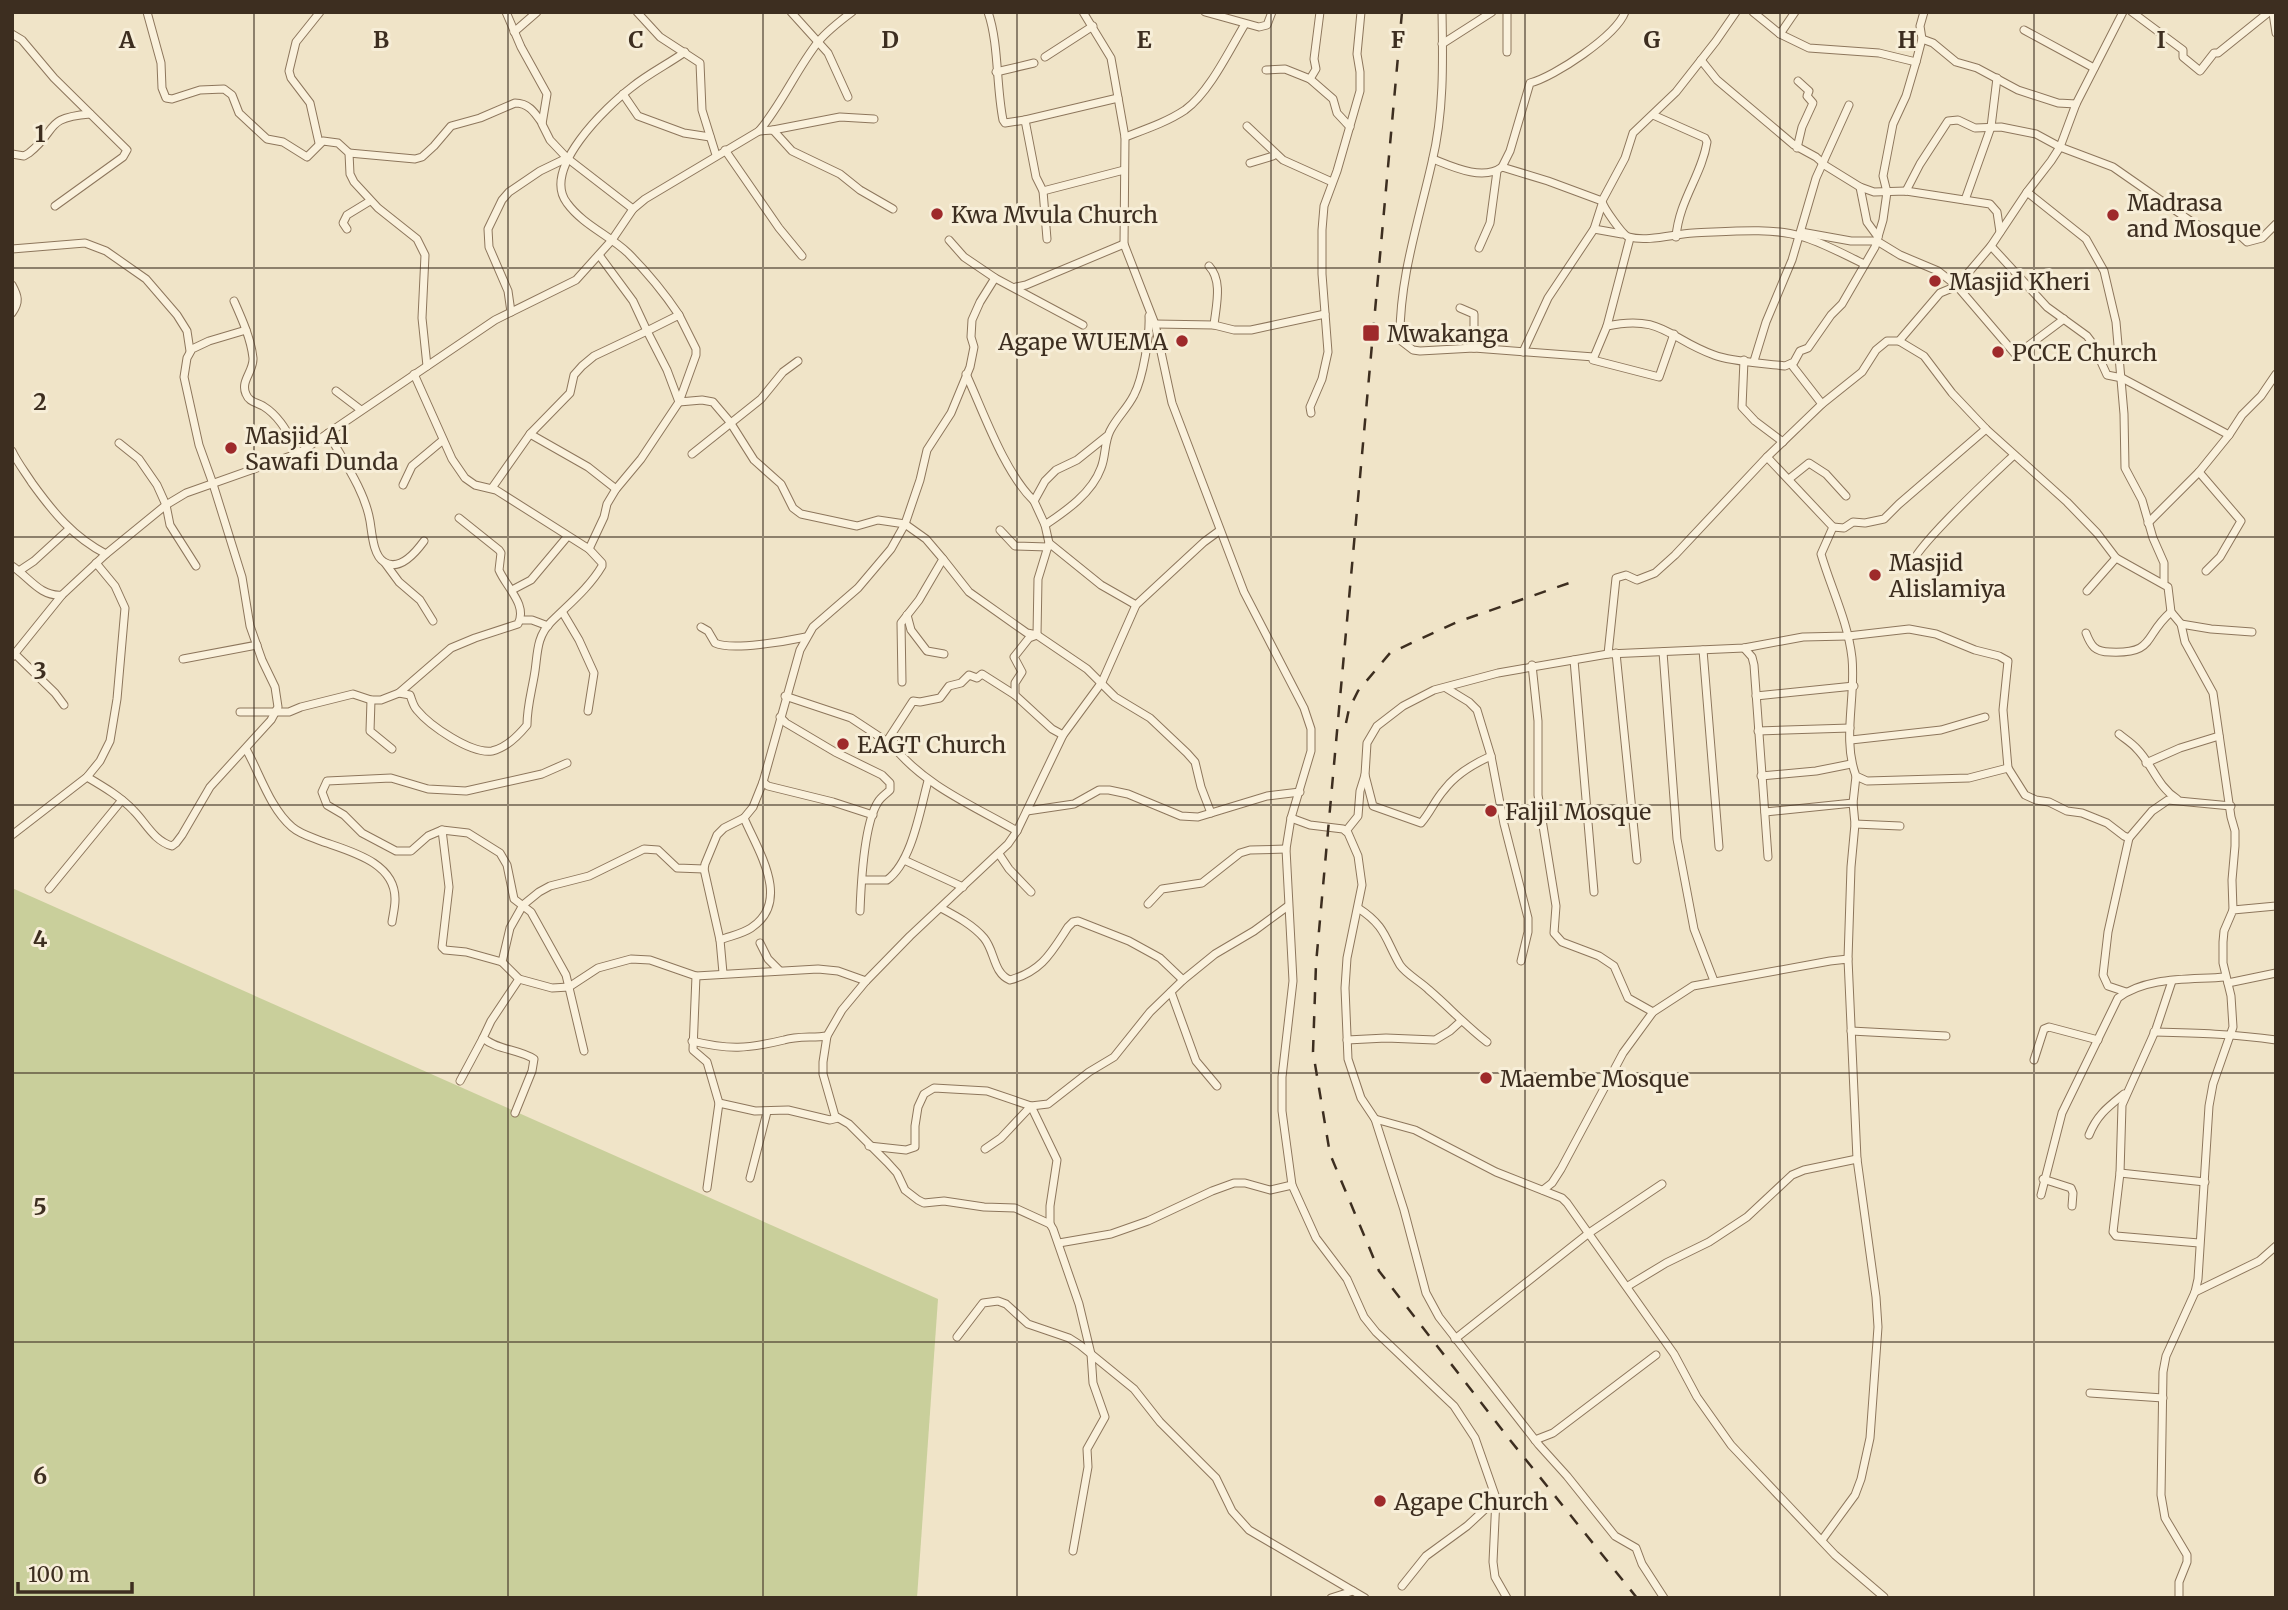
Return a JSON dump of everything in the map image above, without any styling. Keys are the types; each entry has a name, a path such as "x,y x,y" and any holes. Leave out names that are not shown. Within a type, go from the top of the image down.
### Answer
{"street":[{"path":"147,12 161,63 162,88 166,98 172,99 200,90 224,89 232,94 241,115 267,139 283,142 307,157 319,143 332,141 349,153 415,159 422,157 451,125 521,103 532,110 550,140 567,158 633,209"},
{"path":"319,143 310,103 291,78 289,71 296,42 320,12"},
{"path":"506,12 547,94 542,124"},
{"path":"514,32 537,12"},
{"path":"637,12 652,31 697,60 701,66 702,110 716,155"},
{"path":"791,12 828,53 848,97"},
{"path":"64,705 55,693 13,656 62,595 106,554 166,505 186,493 299,453 495,320 576,280 612,240 633,209 645,199 759,131 772,116 817,43 852,12"},
{"path":"988,12 995,39 997,91 1003,123 1025,121 1118,98"},
{"path":"1083,12 1111,58 1125,137 1124,244 1149,304 1172,403 1244,592 1309,719 1311,729 1311,751 1291,818 1286,849 1293,981 1282,1077 1282,1111 1292,1185 1316,1238 1347,1279 1364,1317 1376,1332 1454,1406 1475,1438 1496,1498 1493,1562 1495,1577 1507,1598"},
{"path":"1205,12 1245,24 1266,26 1272,12"},
{"path":"1310,79 1316,69 1314,59 1320,12"},
{"path":"1311,412 1310,407 1327,360 1322,230 1324,206 1338,171 1360,91 1357,54 1361,12"},
{"path":"1442,12 1440,112 1433,159 1413,233 1402,306 1400,340 1413,350 1420,351 1474,348 1594,357 1607,326 1630,238"},
{"path":"1442,44 1492,12"},
{"path":"1507,12 1507,52"},
{"path":"1479,248 1490,223 1500,169 1510,151 1530,83 1543,80 1559,71 1616,28 1625,12"},
{"path":"1523,352 1548,298 1594,229 1602,202 1625,158 1633,133 1676,92 1736,12"},
{"path":"1753,12 1780,34 1809,48 1880,53 1916,62"},
{"path":"1780,34 1795,12"},
{"path":"1607,326 1634,321 1648,323 1715,356 1785,366 1791,364 1800,351 1808,348 1830,315 1842,304 1878,239 1887,192 1883,176 1893,124 1906,96 1916,62 1922,39 1920,26 1924,12"},
{"path":"1899,341 1940,293 1957,286 1991,246 2060,147 2076,104 2123,12"},
{"path":"2132,12 2183,50 2183,57 2200,71 2214,53 2218,53 2272,12 2276,33"},
{"path":"1125,137 1170,119 1189,108 1205,88 1245,24"},
{"path":"1045,57 1093,26"},
{"path":"2024,30 2094,68"},
{"path":"12,34 22,40 47,71 127,150 55,206"},
{"path":"1922,39 1933,43 1955,62 1977,68 2018,90 2058,103 2076,104"},
{"path":"589,549 615,489 640,459 679,402 696,349 667,297 628,253 586,223 562,196 560,181 567,158 595,122 624,94 685,52"},
{"path":"1701,60 1717,80 1797,148 1823,161 1826,166 1860,187 1870,192 1906,191 1984,203 1994,208 2000,232"},
{"path":"996,72 1034,63"},
{"path":"1266,70 1285,69 1310,79 1333,99 1337,113 1350,127"},
{"path":"1965,200 1991,127 1997,78"},
{"path":"1797,148 1801,129 1813,103 1807,96 1809,91 1798,81"},
{"path":"624,94 638,116 684,132 710,136"},
{"path":"1754,361 1823,161 1849,105"},
{"path":"12,154 24,156 33,150 58,120 71,115 90,114"},
{"path":"1653,114 1705,138 1707,142 1678,217 1676,237"},
{"path":"759,131 840,117 874,119"},
{"path":"1906,191 1920,163 1948,121 1958,120 1975,128 1991,127 2036,134 2060,147 2113,167 2192,222 2213,232 2233,229 2247,242 2262,238 2276,224"},
{"path":"1025,121 1036,177 1043,191 1047,239"},
{"path":"1247,126 1275,153 1294,166 1332,182"},
{"path":"773,130 792,150 840,174 860,190 893,209"},
{"path":"725,150 779,228 802,256"},
{"path":"349,153 351,174 370,201 417,239 425,255 422,318 427,366"},
{"path":"1250,163 1275,153"},
{"path":"511,312 508,291 489,247 488,229 502,200 509,192 540,171 567,158"},
{"path":"1433,159 1465,170 1487,173 1500,169 1548,181 1602,202"},
{"path":"1043,191 1124,170"},
{"path":"1860,187 1867,222 1878,239 1900,255 1938,271 1957,286 2016,355 2064,319"},
{"path":"2027,192 2086,239 2111,291 2122,379 2125,468 2142,500 2164,564 2164,582"},
{"path":"347,229 343,223 346,217 370,201"},
{"path":"1602,202 1605,212 1614,219 1622,234"},
{"path":"1594,229 1630,238 1676,237 1690,233 1782,233 1850,241 1878,239"},
{"path":"1800,234 1864,264"},
{"path":"949,240 964,257 995,278 1083,325"},
{"path":"12,249 85,243 106,251 146,279 187,331 190,352 185,366 186,393 200,450 214,484 244,585 250,626 277,694 276,712 210,787 172,846 158,839 122,800 87,777"},
{"path":"1016,287 1124,244"},
{"path":"1991,246 2048,307 2087,337 2107,375 2122,379 2229,436"},
{"path":"599,256 633,301 667,370 679,402"},
{"path":"1209,266 1216,274 1217,283 1214,325"},
{"path":"723,973 720,940 704,869 717,835 724,828 744,818 753,807 763,782 785,696 806,637 813,627 858,588 891,549 905,524 927,450 951,413 972,360 974,347 971,331 974,313 995,278"},
{"path":"12,285 18,305 12,313"},
{"path":"234,301 246,330 253,359 245,382 245,393 250,400 276,417 299,453"},
{"path":"1045,525 1083,496 1102,467 1107,436 1117,416 1136,392 1149,331 1149,304"},
{"path":"1460,308 1474,314 1474,348"},
{"path":"1155,324 1214,325 1234,330 1251,330 1325,314"},
{"path":"492,488 530,434 570,393 574,375 582,366 594,356 679,315"},
{"path":"190,352 209,341 246,330"},
{"path":"1593,360 1659,377 1674,334"},
{"path":"1637,860 1612,653 1616,578 1626,575 1637,580 1654,572 1698,533 1767,457 1822,404 1862,372 1876,350 1887,341 1899,341 1924,356 1952,393 1986,429 2082,518 2116,558 2164,582 2170,591 2171,612 2181,624 2185,642 2213,693 2235,846 2233,910 2224,931 2223,942 2226,980 2233,1013 2232,1033 2213,1084 2209,1106 2195,1292 2164,1363 2161,1496 2170,1528 2187,1555 2179,1582 2179,1598"},
{"path":"1744,360 1742,407 1755,421 1783,442"},
{"path":"692,454 761,399 783,372 798,361"},
{"path":"1791,364 1822,404"},
{"path":"399,693 410,695 417,710 466,746 489,751 500,749 518,736 527,725 527,705 538,646 548,626 563,613 601,568 602,563 589,549 492,488 475,485 465,478 452,459 414,374"},
{"path":"966,374 1014,476 1034,501 1045,525 1048,545 1038,579 1037,635"},
{"path":"2148,523 2199,472 2276,374"},
{"path":"336,391 361,410"},
{"path":"679,402 713,402 730,422 754,460 781,484 793,508 801,514 857,526 878,520 905,524 926,539 970,592 1027,633 1037,635 1070,656 1102,682 1115,697 1150,718 1194,760 1200,787 1211,813"},
{"path":"1767,457 1833,527 1844,528 1853,522 1865,523 1884,519 1986,429"},
{"path":"328,433 364,502 377,551 399,582 420,600 433,621"},
{"path":"530,434 587,467 615,489"},
{"path":"1034,501 1045,481 1056,470 1077,460 1107,436"},
{"path":"403,485 412,466 443,440"},
{"path":"119,443 139,458 157,485 166,505 170,525 196,566"},
{"path":"12,450 42,497 69,529 106,554"},
{"path":"1910,568 1916,553 1977,488 2014,455"},
{"path":"1789,480 1809,463 1826,474 1846,496"},
{"path":"2199,472 2241,522 2220,557 2206,571"},
{"path":"459,518 499,550 499,570 512,590 521,611 521,620"},
{"path":"1822,1540 1855,1495 1866,1458 1871,1426 1877,1317 1857,1159 1848,959 1855,824 1853,803 1856,776 1851,764 1850,728 1854,686 1849,636 1821,554 1833,527"},
{"path":"62,595 53,596 45,592 16,568 41,555 69,529"},
{"path":"1000,530 1015,546 1048,545 1101,585 1136,605"},
{"path":"1050,1224 1015,1208 944,1201 921,1202 905,1191 894,1170 853,1128 833,1113 823,1074 827,1037 842,1010 866,981 999,854 1017,831 1063,735 1102,682 1136,605 1219,531"},
{"path":"512,590 531,580 567,537"},
{"path":"385,562 395,564 404,561 415,554 424,541"},
{"path":"2087,591 2116,558"},
{"path":"902,682 901,623 919,600 943,559"},
{"path":"12,835 87,777 100,761 113,730 125,614 120,594 96,563"},
{"path":"2086,633 2090,644 2099,651 2131,653 2143,647 2171,612"},
{"path":"563,613 594,673 588,711"},
{"path":"907,615 911,630 927,651 944,654"},
{"path":"240,712 289,712 320,701 353,694 371,700 381,699 399,693 451,648 512,627 521,620 536,621 548,626"},
{"path":"2181,624 2252,632"},
{"path":"701,627 708,631 715,643 726,646 806,637"},
{"path":"1346,831 1358,816 1367,743 1377,726 1403,706 1434,690 1532,665 1612,653 1744,648 1803,637 1849,636 1909,629 1936,634 2006,659 2008,662 2003,710 2008,768 2025,795 2107,823 2129,838"},
{"path":"1015,695 1015,683 1022,672 1014,657 1029,638 1037,635"},
{"path":"183,659 257,645"},
{"path":"1744,648 1752,657 1768,857"},
{"path":"1703,650 1719,847"},
{"path":"1663,652 1677,839 1694,929 1714,981"},
{"path":"1574,660 1594,892"},
{"path":"1532,665 1538,722 1538,795 1556,906 1554,933 1562,943 1599,956 1614,966 1628,998 1653,1012"},
{"path":"893,746 894,742 889,738 913,701 940,698 949,686 961,683 969,675 977,678 982,674 1015,695 1052,729 1063,735"},
{"path":"1756,696 1854,686"},
{"path":"1446,688 1477,710 1491,756 1504,824 1528,918 1528,932 1521,961"},
{"path":"785,696 851,718 893,746 908,764 929,781 1017,831"},
{"path":"371,700 370,731 392,749"},
{"path":"780,717 835,752 889,781 890,790 878,800 866,844 860,911"},
{"path":"1851,740 1941,730 1985,717"},
{"path":"1758,731 1850,728"},
{"path":"2119,734 2137,748 2177,800"},
{"path":"2146,763 2180,748 2219,736"},
{"path":"246,749 274,804 291,826 302,834 359,855 382,869 394,891 392,922"},
{"path":"1365,775 1373,806 1420,823 1454,779 1491,756"},
{"path":"567,763 542,774 466,791 428,789 387,778 327,781 322,796 327,805 344,815 362,833 396,851 411,851 428,836 442,830 468,834 500,853 507,865 514,898 531,912 558,959 569,987 584,1051"},
{"path":"1761,776 1816,771 1851,764"},
{"path":"1856,776 1867,781 1933,780 1969,778 2008,768"},
{"path":"863,880 887,880 904,860 929,781"},
{"path":"763,782 768,786 873,814"},
{"path":"1027,811 1074,804 1099,790 1109,790 1128,794 1181,816 1198,817 1267,796 1300,792"},
{"path":"49,889 122,800"},
{"path":"2126,992 2108,986 2103,975 2108,932 2129,838 2152,811 2168,800 2231,806"},
{"path":"1765,812 1853,803"},
{"path":"720,940 752,928 771,902 772,890 768,875 744,818"},
{"path":"1291,818 1310,825 1346,831"},
{"path":"1855,824 1900,826"},
{"path":"442,830 449,887 442,947 445,950 502,962 519,979 552,988 569,987 598,968 631,958 650,960 706,977 723,973 830,970 866,981"},
{"path":"1346,831 1358,856 1362,885 1347,958 1345,988 1351,1074 1361,1098 1375,1119 1404,1210 1426,1293 1455,1339 1535,1440 1615,1536 1636,1548 1646,1572 1664,1598"},
{"path":"502,962 510,928 523,905 550,886 589,876 644,849 658,850 677,868 704,869"},
{"path":"1148,904 1162,889 1202,883 1240,853 1250,850 1286,849"},
{"path":"999,854 1031,892"},
{"path":"904,860 963,887"},
{"path":"869,1146 906,1150 915,1147 915,1125 921,1100 926,1092 934,1088 987,1091 1031,1106 1048,1104 1089,1072 1114,1057 1144,1019 1182,980 1214,954 1254,931 1288,906"},
{"path":"2233,910 2276,906"},
{"path":"942,908 981,935 1002,974 1010,980 1022,977 1042,964 1068,927 1078,921 1129,941 1160,958 1182,980"},
{"path":"1358,908 1380,926 1401,967 1487,1042"},
{"path":"760,943 766,956 779,970"},
{"path":"1543,1190 1552,1183 1623,1053 1653,1012 1693,986 1848,959"},
{"path":"2041,1195 2062,1112 2114,1003 2126,992 2172,981 2226,980 2276,973"},
{"path":"696,976 696,1015 692,1041 695,1053 707,1062 719,1103 707,1188"},
{"path":"460,1081 491,1021 519,979"},
{"path":"2172,981 2154,1032 2122,1105 2120,1173 2113,1227 2116,1236 2199,1243"},
{"path":"1171,992 1196,1061 1217,1086"},
{"path":"1347,1040 1435,1040 1461,1021"},
{"path":"2034,1060 2044,1029 2049,1027 2098,1040"},
{"path":"1851,1031 1946,1036"},
{"path":"2154,1032 2211,1035 2232,1033 2276,1040"},
{"path":"692,1041 724,1049 771,1045 785,1039 827,1037"},
{"path":"483,1038 489,1043 534,1059 515,1113"},
{"path":"2089,1135 2096,1119 2125,1094"},
{"path":"719,1103 746,1110 788,1110 830,1120 838,1118"},
{"path":"985,1149 1001,1138 1031,1106"},
{"path":"1031,1106 1057,1160 1050,1224 1079,1304 1091,1354 1093,1382 1105,1417 1087,1449 1088,1467 1073,1551"},
{"path":"750,1178 767,1112"},
{"path":"1375,1119 1415,1130 1496,1172 1562,1198"},
{"path":"1628,1286 1709,1242 1747,1217 1792,1175 1857,1159"},
{"path":"2120,1173 2205,1182"},
{"path":"2043,1179 2071,1188 2071,1206"},
{"path":"1059,1244 1111,1234 1234,1183 1270,1190 1292,1185"},
{"path":"1552,1183 1628,1286 1674,1354 1697,1397 1731,1445 1844,1563 1884,1597"},
{"path":"1455,1339 1589,1233 1662,1184"},
{"path":"2195,1292 2259,1261 2276,1246"},
{"path":"957,1338 983,1303 998,1301 1013,1308 1028,1324 1069,1338 1134,1390 1160,1422 1216,1478 1232,1511 1249,1530 1365,1598"},
{"path":"1535,1440 1553,1433 1656,1355"},
{"path":"2090,1393 2163,1398"},
{"path":"1402,1586 1436,1546 1468,1527 1496,1498"},
{"path":"1331,1598 1353,1591"}],"green space":[{"path":"12,888 938,1299 917,1598 12,1598"}],"railway":[{"path":"1402,12 1316,964 1313,1052 1330,1154 1379,1271 1637,1598"},
{"path":"1346,723 1349,709 1358,691 1390,653 1457,622 1575,581"}],"place":[{"name":"Kwa Mvula Church","path":"937,214"},
{"name":"Madrasa and Mosque","path":"2113,215"},
{"name":"Masjid Kheri","path":"1935,281"},
{"name":"Mwakanga","path":"1371,333"},
{"name":"Agape WUEMA","path":"1182,341"},
{"name":"PCCE Church","path":"1998,352"},
{"name":"Masjid Al Sawafi Dunda","path":"231,448"},
{"name":"Masjid Alislamiya","path":"1875,575"},
{"name":"EAGT Church","path":"843,744"},
{"name":"Faljil Mosque","path":"1491,811"},
{"name":"Maembe Mosque","path":"1486,1078"},
{"name":"Agape Church","path":"1380,1501"}]}
